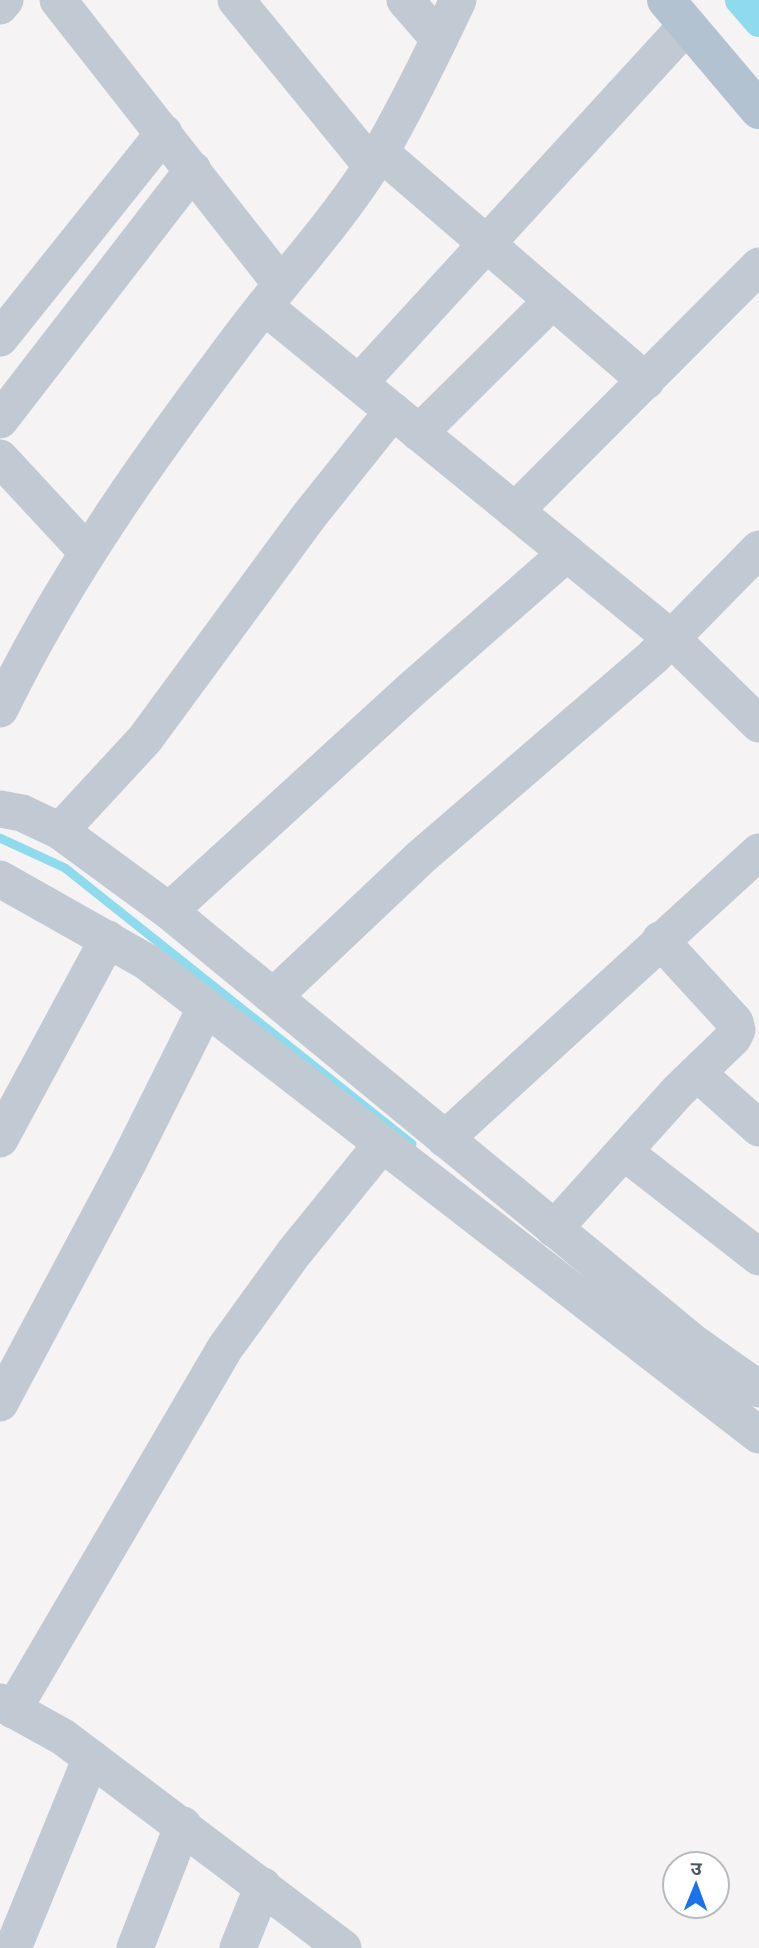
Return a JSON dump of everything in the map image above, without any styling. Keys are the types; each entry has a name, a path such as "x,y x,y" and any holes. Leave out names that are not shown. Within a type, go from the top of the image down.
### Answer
{"main road":[{"path":"676,13 759,110"}],"street":[{"path":"0,6 5,0"},
{"path":"58,0 193,170 273,295 359,383 671,638 756,717"},
{"path":"236,0 375,158 487,244 646,381"},
{"path":"405,0 439,39"},
{"path":"0,709 87,552 177,420 332,222 375,158 458,0"},
{"path":"359,383 487,244 676,13"},
{"path":"0,338 164,133"},
{"path":"0,420 193,170"},
{"path":"515,511 759,266"},
{"path":"60,831 145,739 309,516 406,422 552,300"},
{"path":"0,458 87,552"},
{"path":"274,996 421,857 671,638 759,549"},
{"path":"169,911 412,689 567,553"},
{"path":"0,809 22,813 60,831 169,911 695,1344 759,1390"},
{"path":"444,1139 759,852"},
{"path":"2,884 147,962 759,1435"},
{"path":"0,1139 108,939"},
{"path":"554,1229 697,1073 746,1036 737,1030 735,1022 660,940"},
{"path":"0,1403 128,1163 206,1007"},
{"path":"697,1073 759,1128"},
{"path":"343,1948 184,1825 63,1737 7,1706 225,1348 293,1254 382,1144"},
{"path":"624,1152 759,1256"},
{"path":"12,1928 91,1758"},
{"path":"135,1948 184,1825"},
{"path":"238,1948 262,1886"}],"waterway":[{"path":"740,0 759,22"},
{"path":"0,838 65,868 412,1144"}]}
